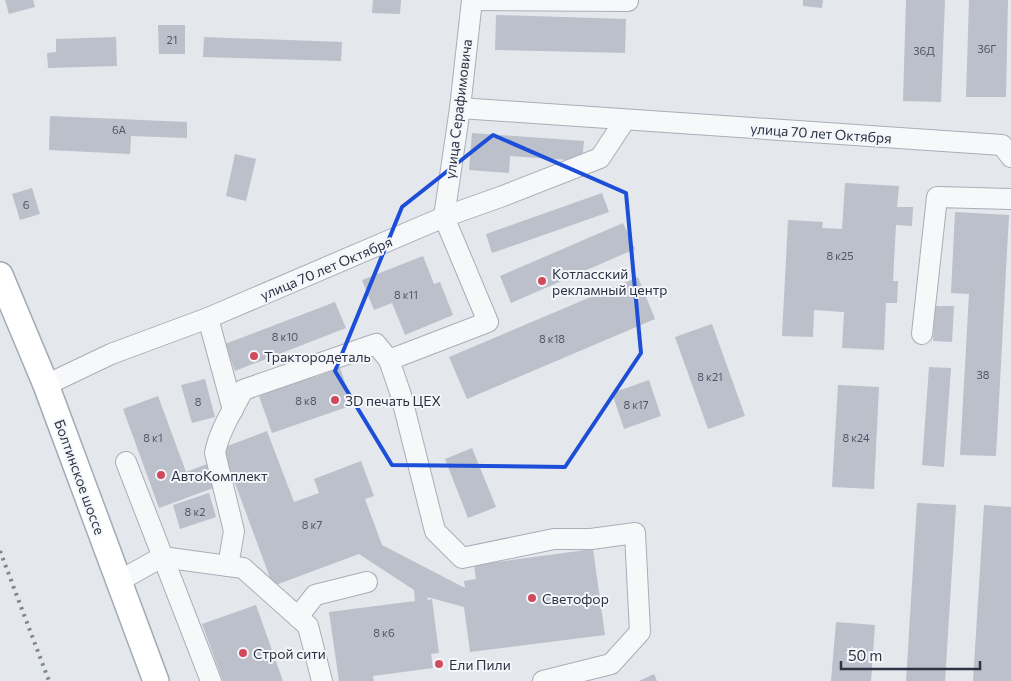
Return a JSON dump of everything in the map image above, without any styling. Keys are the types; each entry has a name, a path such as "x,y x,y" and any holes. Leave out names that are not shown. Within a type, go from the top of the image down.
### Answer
{"main road":[{"name":"Болтинское шоссе","path":"0,275 46,385 156,681"}],"street":[{"name":"улица Серафимовича","path":"444,217 460,108 472,0 628,1"},
{"name":"улица 70 лет Октября","path":"460,108 1002,145 1011,157"},
{"name":"улица 70 лет Октября","path":"46,385 111,354 208,318 444,217 600,158 625,120"},
{"path":"922,334 937,197 1011,199"},
{"path":"389,360 488,322 444,217"},
{"path":"208,318 233,410"},
{"path":"228,566 234,531 215,454 216,445 243,390 376,344 389,360 401,395 435,531 462,558 554,540 592,539 635,533 640,632 612,664 543,681"},
{"path":"126,462 211,681"},
{"path":"119,582 162,558 243,568 308,626 322,681"},
{"path":"298,617 315,595 367,582"}],"highlighted area":[{"path":"493,135 626,193 641,353 565,467 392,465 335,371 402,207"}],"building":[{"path":"5,0 33,0 35,7 9,14"},
{"path":"373,0 401,0 400,14 372,13"},
{"path":"803,0 823,0 822,8 803,6"},
{"path":"906,0 945,0 941,102 903,101"},
{"path":"969,0 1008,0 1006,97 966,97"},
{"path":"496,15 626,19 625,53 495,50"},
{"path":"158,25 185,25 185,54 159,54"},
{"path":"116,37 117,66 48,68 47,53 56,52 56,39"},
{"path":"204,37 342,42 341,61 203,57"},
{"path":"50,116 187,122 187,138 131,136 130,154 49,150"},
{"path":"472,133 584,141 582,161 510,156 509,173 469,170"},
{"path":"235,154 256,159 246,201 226,196"},
{"path":"845,183 899,186 897,207 913,207 912,226 896,225 893,281 898,281 897,303 886,303 884,350 842,348 844,312 814,310 813,337 782,336 788,220 823,222 822,228 842,229"},
{"path":"32,188 40,214 20,220 12,194"},
{"path":"602,193 609,212 492,253 486,234"},
{"path":"955,212 1009,215 996,456 960,455 969,294 951,293"},
{"path":"623,223 635,249 511,303 500,276"},
{"path":"423,256 434,284 440,282 453,315 405,335 392,303 374,310 362,280"},
{"path":"638,277 655,319 467,399 449,357"},
{"path":"335,302 346,328 235,371 225,344"},
{"path":"935,306 954,306 952,342 933,341"},
{"path":"712,324 745,416 708,429 675,337"},
{"path":"929,367 951,368 944,467 922,465"},
{"path":"340,368 353,405 272,433 259,396 281,388 279,381 312,369 315,377"},
{"path":"205,379 215,417 192,423 181,385"},
{"path":"649,380 661,416 624,429 612,393"},
{"path":"838,385 879,387 874,489 832,487"},
{"path":"158,396 186,472 207,464 216,487 159,508 123,409"},
{"path":"267,431 294,502 319,493 314,479 361,461 374,496 365,499 382,545 465,588 464,581 476,579 474,565 593,549 605,635 470,652 464,607 427,597 428,600 432,599 439,653 431,654 433,668 373,676 374,681 339,681 329,612 415,601 414,590 359,554 273,586 222,448"},
{"path":"472,448 496,507 468,518 445,459"},
{"path":"209,493 216,517 180,529 173,505"},
{"path":"917,503 956,505 945,681 906,681"},
{"path":"984,505 1011,507 1011,681 973,681"},
{"name":"Строй сити","path":"256,605 283,681 223,681 202,624"},
{"path":"836,622 875,625 871,681 831,681"},
{"path":"654,674 657,681 639,681"}],"railway":[{"path":"0,551 49,681"}],"place":[{"name":"Котласский рекламный центр","path":"542,281"},
{"name":"Трактородеталь","path":"254,356"},
{"name":"3D печать ЦЕХ","path":"335,400"},
{"name":"АвтоКомплект","path":"161,475"},
{"name":"Светофор","path":"532,598"},
{"name":"Строй сити","path":"243,653"},
{"name":"Ели Пили","path":"439,664"}]}
